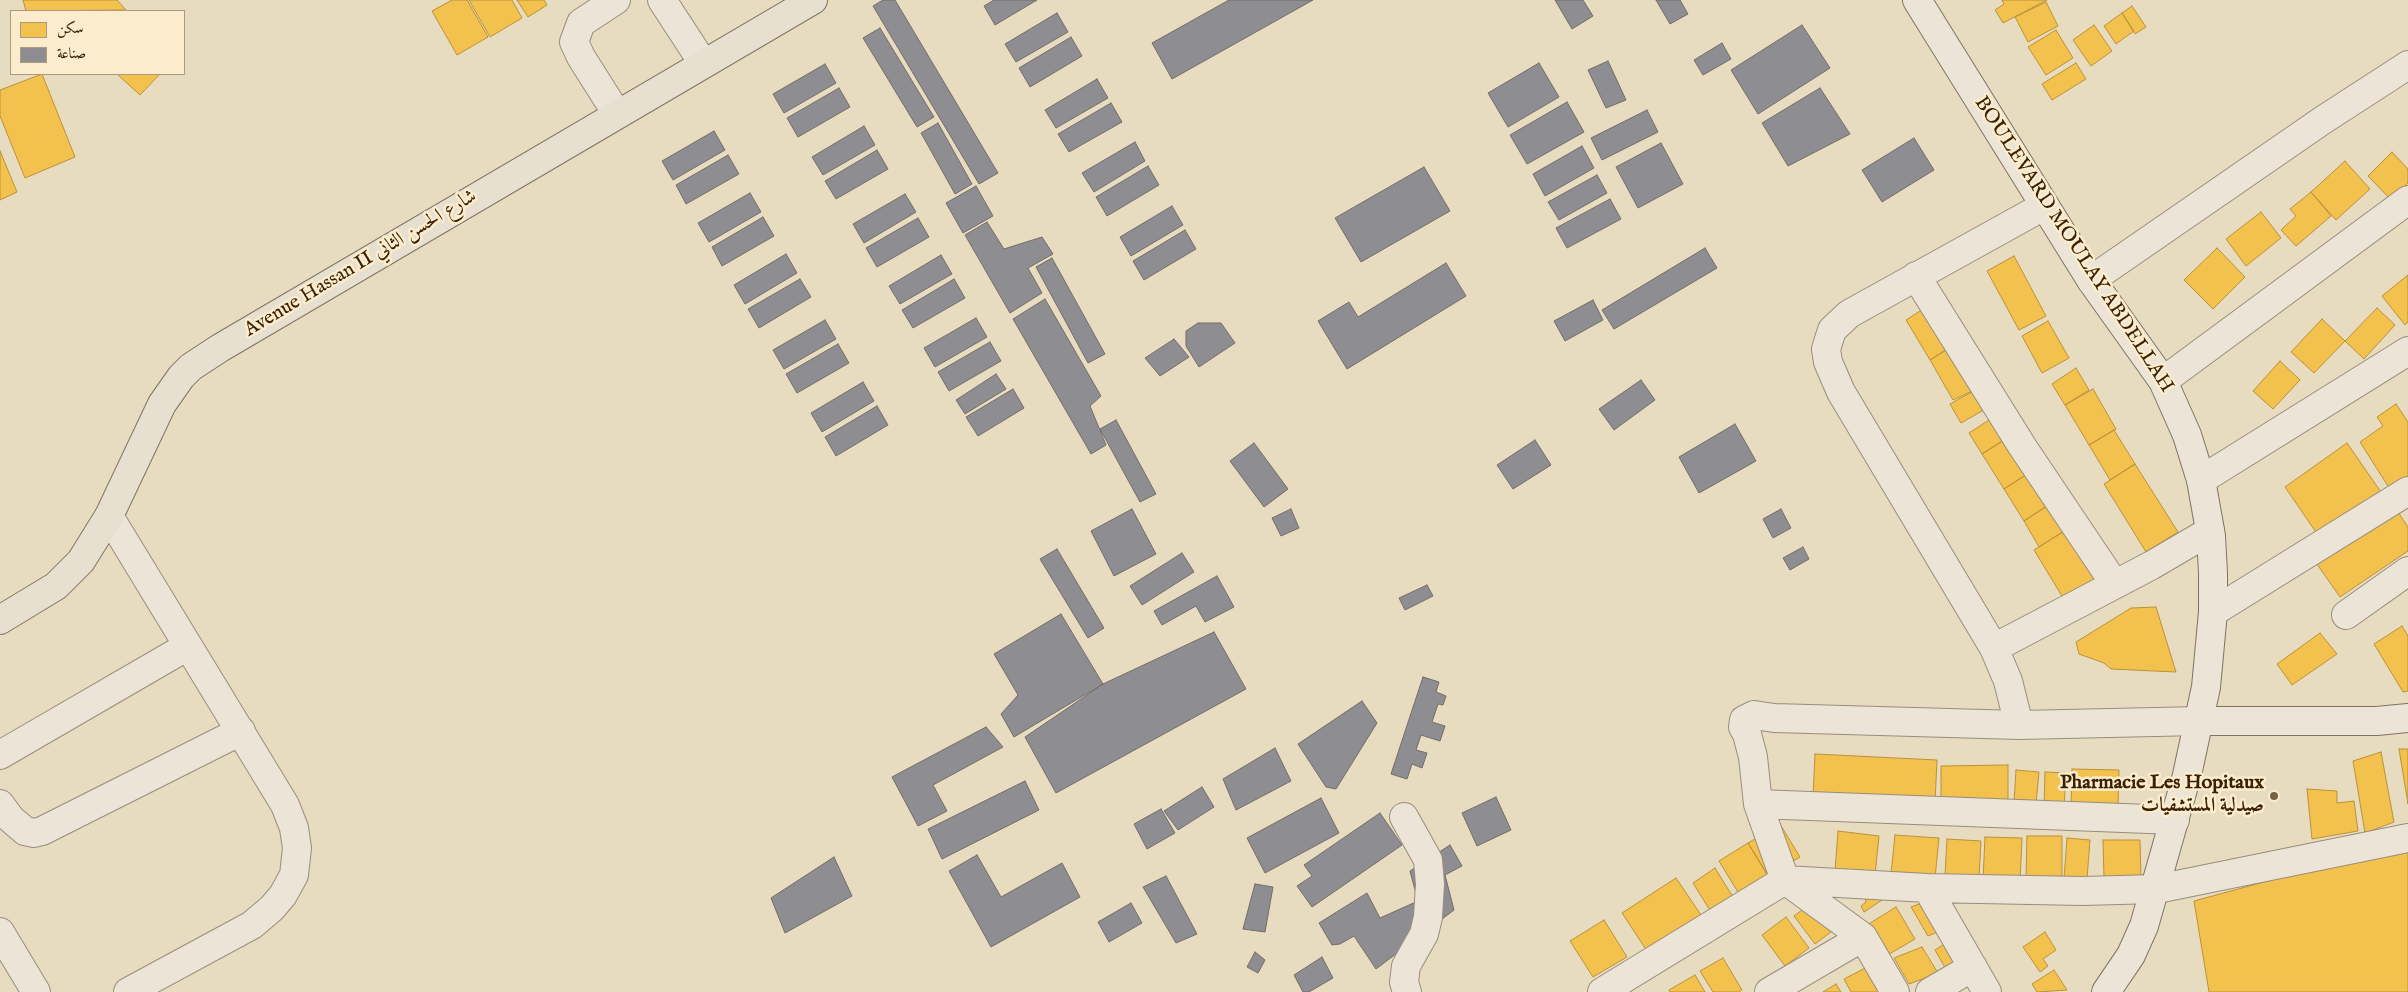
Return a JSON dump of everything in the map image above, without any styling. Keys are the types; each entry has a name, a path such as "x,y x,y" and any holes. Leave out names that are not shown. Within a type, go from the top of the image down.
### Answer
{"main road":[{"name":"Avenue Hassan II شارع الحسن الثاني","path":"0,620 56,586 81,561 109,516 162,404 181,377 191,367 220,348 813,0"}],"street":[{"path":"616,0 581,22 574,42 580,57 617,114"},
{"path":"662,0 703,64"},
{"name":"BOULEVARD MOULAY ABDELLAH","path":"1917,0 2091,280 2163,380 2187,435 2201,480 2210,531 2213,612 2206,687 2200,721 2157,888 2144,926 2131,955 2106,992"},
{"path":"2091,280 2323,120 2408,65"},
{"path":"2163,380 2408,200"},
{"path":"2020,725 2008,681 1994,648 1841,392 1828,362 1826,349 1828,339 1840,321 1849,314 2044,206"},
{"path":"1916,276 2022,446 2114,583"},
{"path":"2201,480 2408,351"},
{"path":"2213,612 2408,491"},
{"path":"109,516 286,806 294,828 297,848 294,875 283,896 252,925 128,992"},
{"path":"1994,648 2114,583 2152,565 2210,531"},
{"path":"2346,615 2408,571"},
{"path":"0,755 188,646"},
{"path":"1895,992 1863,937 1785,880 1758,804 1751,746 1743,726 1744,720 1754,715 1774,718 2020,725 2200,721 2377,721 2408,718"},
{"path":"0,804 11,819 25,831 34,833 42,831 241,731"},
{"path":"1758,804 2175,820"},
{"path":"1404,817 1428,860 1430,884 1428,917 1424,934 1406,966 1404,982 1407,992"},
{"path":"1602,992 1785,880 1927,888 2082,891 2157,888 2408,838"},
{"path":"1927,888 1987,992"},
{"path":"0,932 36,992"},
{"path":"1769,992 1863,937"},
{"path":"1930,992 1973,967"}],"building: سكن":[{"path":"23,0 117,0 126,10 26,10"},
{"path":"452,0 467,0 488,37 457,55 432,11"},
{"path":"469,0 512,0 522,18 490,37"},
{"path":"517,0 544,0 547,5 528,17"},
{"path":"2002,0 2047,0 2003,23 1995,10 2004,4"},
{"path":"2046,2 2058,26 2028,42 2015,17"},
{"path":"2132,6 2146,27 2135,34 2122,13"},
{"path":"2122,13 2134,31 2116,44 2104,26"},
{"path":"2094,25 2112,51 2091,66 2073,40"},
{"path":"2056,30 2073,58 2046,75 2028,47"},
{"path":"2076,63 2086,79 2052,100 2042,84"},
{"path":"42,75 75,157 25,178 0,116 0,90"},
{"path":"118,75 159,75 140,95"},
{"path":"0,151 17,192 0,200"},
{"path":"2392,152 2408,169 2408,183 2391,200 2368,176"},
{"path":"2345,161 2370,189 2336,220 2311,192"},
{"path":"2311,192 2331,216 2296,246 2281,230 2296,216 2290,209"},
{"path":"2261,212 2281,238 2246,266 2226,239"},
{"path":"2217,248 2245,277 2213,309 2184,280"},
{"path":"2014,256 2046,316 2019,330 1987,271"},
{"path":"2408,275 2408,322 2405,325 2382,296"},
{"path":"1931,304 1955,344 1930,360 1906,320"},
{"path":"2377,308 2395,325 2364,359 2345,341"},
{"path":"2322,319 2345,341 2314,373 2291,352"},
{"path":"2048,321 2069,358 2042,373 2022,336"},
{"path":"1953,346 1979,388 1953,400 1930,360"},
{"path":"2280,361 2300,380 2273,409 2253,391"},
{"path":"2076,368 2089,390 2065,405 2052,384"},
{"path":"1979,388 1989,407 1961,423 1950,404"},
{"path":"2093,389 2116,429 2089,445 2065,405"},
{"path":"2396,404 2408,422 2408,484 2393,494 2360,442 2383,426 2377,417"},
{"path":"1995,416 2008,437 1982,454 1969,433"},
{"path":"2114,430 2135,464 2110,480 2089,445"},
{"path":"2006,439 2027,474 2004,489 1982,454"},
{"path":"2347,443 2383,495 2320,538 2285,487"},
{"path":"2135,464 2178,532 2146,552 2104,484"},
{"path":"2029,473 2049,505 2024,521 2004,489"},
{"path":"2392,503 2408,527 2408,551 2340,597 2312,557"},
{"path":"2048,505 2064,531 2039,547 2024,521"},
{"path":"2071,527 2102,578 2065,601 2034,550"},
{"path":"2156,607 2176,672 2111,669 2104,663 2079,654 2076,642 2131,608"},
{"path":"2402,626 2408,636 2408,691 2403,692 2374,644"},
{"path":"2320,633 2337,654 2292,685 2277,664"},
{"path":"2399,749 2408,749 2408,804"},
{"path":"2381,752 2394,822 2365,833 2353,761"},
{"path":"1815,754 1937,760 1935,803 1813,797"},
{"path":"2008,765 2008,805 1941,805 1941,766"},
{"path":"2072,769 2119,770 2118,806 2071,805"},
{"path":"2016,770 2039,772 2036,804 2014,802"},
{"path":"2045,772 2066,773 2064,808 2044,808"},
{"path":"2307,789 2337,791 2337,803 2354,801 2358,831 2312,839"},
{"path":"1780,824 1800,857 1768,876 1748,843"},
{"path":"1838,831 1879,836 1875,875 1835,871"},
{"path":"1895,835 1939,838 1935,878 1891,874"},
{"path":"2027,836 2062,836 2062,879 2026,879"},
{"path":"1985,837 2022,838 2020,882 1983,880"},
{"path":"2067,838 2090,840 2087,879 2064,879"},
{"path":"1947,839 1981,841 1979,877 1945,876"},
{"path":"2103,840 2140,840 2141,878 2104,878"},
{"path":"1748,843 1770,879 1741,897 1719,861"},
{"path":"2408,843 2408,992 2209,992 2194,901"},
{"path":"1715,868 1733,897 1711,912 1693,883"},
{"path":"1676,878 1701,915 1647,951 1622,913"},
{"path":"1863,892 1888,896 1864,912 1861,906 1866,902"},
{"path":"1940,896 1956,924 1928,936 1911,907"},
{"path":"1814,901 1835,929 1815,944 1794,916"},
{"path":"1896,907 1915,939 1886,956 1867,925"},
{"path":"1786,917 1809,948 1785,966 1762,935"},
{"path":"1604,920 1627,957 1593,977 1570,941"},
{"path":"2045,932 2056,950 2043,959 2048,966 2040,972 2023,947"},
{"path":"1947,942 1962,962 1948,973 1935,950"},
{"path":"1922,947 1938,973 1909,984 1894,958"},
{"path":"1723,958 1742,990 1738,992 1713,992 1700,971"},
{"path":"1871,965 1886,992 1851,992 1844,979"},
{"path":"2054,970 2067,990 2037,992 2032,984"},
{"path":"1695,975 1705,992 1670,992 1669,990"},
{"path":"1836,984 1841,992 1823,992"}],"building: صناعة":[{"path":"883,0 895,0 998,173 979,184 873,6"},
{"path":"994,0 1037,0 995,25 984,6"},
{"path":"1229,0 1313,0 1172,79 1152,43"},
{"path":"1555,0 1583,0 1593,16 1572,29"},
{"path":"1656,0 1680,0 1688,14 1670,24"},
{"path":"1057,13 1068,32 1016,62 1005,44"},
{"path":"1802,25 1830,68 1758,114 1731,70"},
{"path":"880,28 934,117 917,127 863,38"},
{"path":"1071,37 1082,56 1030,87 1019,68"},
{"path":"1722,43 1731,59 1703,75 1694,60"},
{"path":"1608,61 1626,100 1606,108 1588,70"},
{"path":"1539,63 1559,97 1508,127 1488,93"},
{"path":"825,64 836,83 784,113 773,94"},
{"path":"1097,79 1108,98 1056,128 1045,110"},
{"path":"839,88 850,107 798,137 787,118"},
{"path":"1820,88 1850,134 1788,166 1762,123"},
{"path":"1567,102 1584,132 1527,164 1510,135"},
{"path":"1111,103 1122,122 1069,152 1058,134"},
{"path":"1647,110 1658,132 1602,160 1591,138"},
{"path":"938,123 972,184 955,194 921,133"},
{"path":"864,126 875,145 823,175 812,157"},
{"path":"714,131 725,150 673,180 662,161"},
{"path":"1914,138 1934,170 1882,202 1862,170"},
{"path":"1135,142 1145,161 1094,192 1082,173"},
{"path":"1661,143 1683,184 1638,208 1616,167"},
{"path":"1582,146 1594,168 1545,196 1533,174"},
{"path":"877,150 888,169 836,199 825,181"},
{"path":"728,155 739,174 686,204 676,185"},
{"path":"1148,166 1159,185 1107,216 1096,197"},
{"path":"1424,167 1450,211 1361,262 1335,218"},
{"path":"1597,175 1607,193 1559,220 1548,202"},
{"path":"976,186 993,216 963,233 946,203"},
{"path":"750,193 761,212 709,242 698,223"},
{"path":"905,194 916,212 864,243 853,224"},
{"path":"1610,199 1621,219 1567,248 1556,228"},
{"path":"1172,206 1183,225 1131,256 1120,237"},
{"path":"763,217 774,236 722,266 712,247"},
{"path":"918,218 929,237 877,267 866,248"},
{"path":"987,222 1004,249 1042,237 1053,254 1028,268 1042,293 1010,313 965,235"},
{"path":"1185,230 1196,249 1144,280 1133,261"},
{"path":"1705,248 1717,268 1614,329 1602,310"},
{"path":"786,254 797,273 745,304 734,285"},
{"path":"941,255 952,274 900,304 889,286"},
{"path":"1052,258 1105,354 1088,363 1036,267"},
{"path":"1446,263 1466,296 1347,369 1318,321 1349,302 1358,317"},
{"path":"800,279 811,297 759,328 748,309"},
{"path":"954,279 965,298 913,328 902,310"},
{"path":"1045,299 1101,396 1090,406 1106,445 1091,454 1013,319"},
{"path":"1593,300 1603,320 1565,341 1554,321"},
{"path":"976,318 987,337 935,367 924,348"},
{"path":"825,320 836,339 784,369 773,350"},
{"path":"1198,323 1221,323 1235,343 1199,367 1186,346 1186,331"},
{"path":"1174,339 1189,357 1160,376 1145,358"},
{"path":"990,342 1001,361 949,391 938,372"},
{"path":"838,344 849,363 797,393 786,374"},
{"path":"996,374 1006,389 965,414 956,400"},
{"path":"1641,380 1655,400 1614,430 1599,409"},
{"path":"863,382 874,401 822,432 811,413"},
{"path":"1013,389 1024,408 978,436 966,417"},
{"path":"877,406 888,425 836,456 825,437"},
{"path":"1116,420 1156,494 1140,502 1100,429"},
{"path":"1735,424 1756,461 1699,493 1679,457"},
{"path":"1535,440 1551,465 1513,489 1497,465"},
{"path":"1254,443 1288,489 1264,507 1230,461"},
{"path":"1132,509 1156,554 1114,576 1091,531"},
{"path":"1291,509 1299,528 1281,536 1272,518"},
{"path":"1781,509 1791,528 1773,538 1763,519"},
{"path":"1803,547 1809,559 1790,570 1783,558"},
{"path":"1057,549 1104,628 1088,638 1040,559"},
{"path":"1182,553 1194,572 1142,605 1130,586"},
{"path":"1217,576 1234,607 1205,622 1196,606 1162,625 1154,611"},
{"path":"1427,585 1433,596 1405,610 1399,598"},
{"path":"1061,614 1103,684 1014,737 1001,714 1018,695 994,654"},
{"path":"1214,632 1246,689 1056,793 1025,737 1103,684"},
{"path":"1423,677 1439,682 1436,692 1446,696 1443,705 1438,704 1432,722 1445,726 1440,741 1421,735 1416,750 1427,753 1422,768 1412,764 1407,779 1391,774"},
{"path":"1362,701 1377,723 1336,789 1326,787 1298,744"},
{"path":"986,727 1003,747 933,785 947,811 918,826 892,777"},
{"path":"1275,748 1291,781 1236,810 1223,779"},
{"path":"1025,781 1039,810 942,859 928,829"},
{"path":"1202,787 1214,807 1178,830 1164,811"},
{"path":"1496,797 1511,830 1477,846 1462,813"},
{"path":"1321,798 1339,833 1265,873 1247,838"},
{"path":"1161,809 1175,833 1147,849 1134,824"},
{"path":"1380,813 1402,845 1312,907 1297,886 1312,876 1304,865"},
{"path":"1450,845 1462,866 1445,875 1454,910 1376,969 1354,936 1340,944 1332,945 1319,923 1367,893 1380,918 1418,901 1410,871"},
{"path":"977,855 1001,897 1062,863 1080,897 991,947 949,871"},
{"path":"834,857 852,896 785,933 771,898"},
{"path":"1166,876 1197,934 1176,943 1143,887"},
{"path":"1255,884 1273,887 1265,932 1243,929"},
{"path":"1131,903 1142,923 1109,942 1098,922"},
{"path":"1255,952 1265,960 1258,973 1247,967"},
{"path":"1322,957 1333,978 1309,992 1303,992 1294,975"}],"place":[{"name":"Pharmacie Les Hopitaux صيدلية المستشفيات","path":"2274,796"}]}
